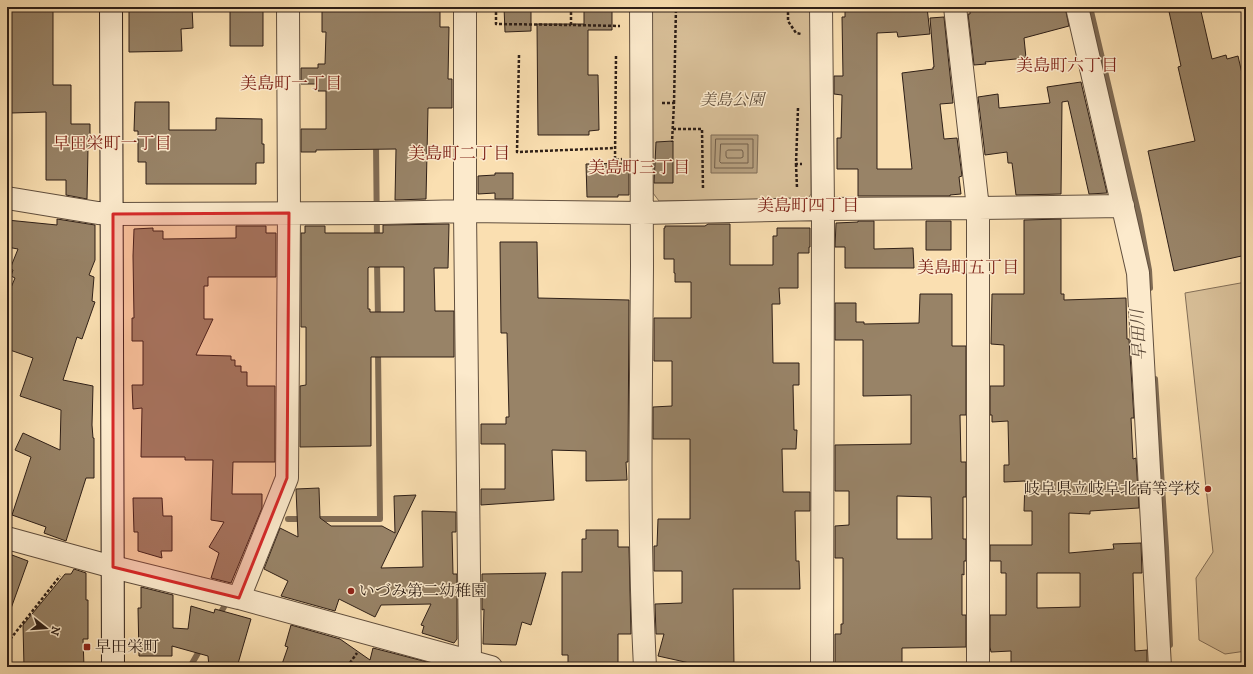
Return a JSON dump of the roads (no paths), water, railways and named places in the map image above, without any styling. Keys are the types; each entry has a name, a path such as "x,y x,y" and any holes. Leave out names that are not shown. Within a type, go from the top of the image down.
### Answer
{"street":[{"path":"111,7 113,214 113,667"},
{"path":"239,598 287,478 289,213 288,7"},
{"path":"465,7 465,211 470,660"},
{"path":"821,7 823,209 822,667"},
{"path":"955,7 978,208 978,667"},
{"path":"1077,7 1138,273 1160,667"},
{"path":"641,17 642,213 640,452 645,667"},
{"path":"7,198 98,213 113,214 465,211 642,213 823,209 1123,206"},
{"path":"7,538 112,567 239,598 470,660 491,667"}],"water":[{"path":"711,135 758,135 757,173 711,173"}],"waterway":[{"name":"早田川","path":"1090,7 1139,216 1149,270 1150,288"},
{"path":"376,143 377,241"},
{"path":"377,261 378,319"},
{"path":"314,519 380,519 378,351"},
{"name":"早田川","path":"1155,379 1166,548 1170,645"},
{"path":"288,519 305,519"},
{"path":"218,617 224,607"},
{"path":"190,667 202,646"}],"place":[{"name":"岐阜県立岐阜北高等学校","path":"1208,489"},
{"name":"いづみ第二幼稚園","path":"351,591"},
{"name":"早田栄町","path":"87,647"}],"district":[{"name":"美島町六丁目","path":"1067,66"},
{"name":"美島町一丁目","path":"291,84"},
{"name":"早田栄町一丁目","path":"112,144"},
{"name":"美島町二丁目","path":"459,154"},
{"name":"美島町三丁目","path":"639,168"},
{"name":"美島町四丁目","path":"808,206"},
{"name":"美島町五丁目","path":"968,268"}],"park label":[{"name":"美島公園","path":"732,100"}]}
